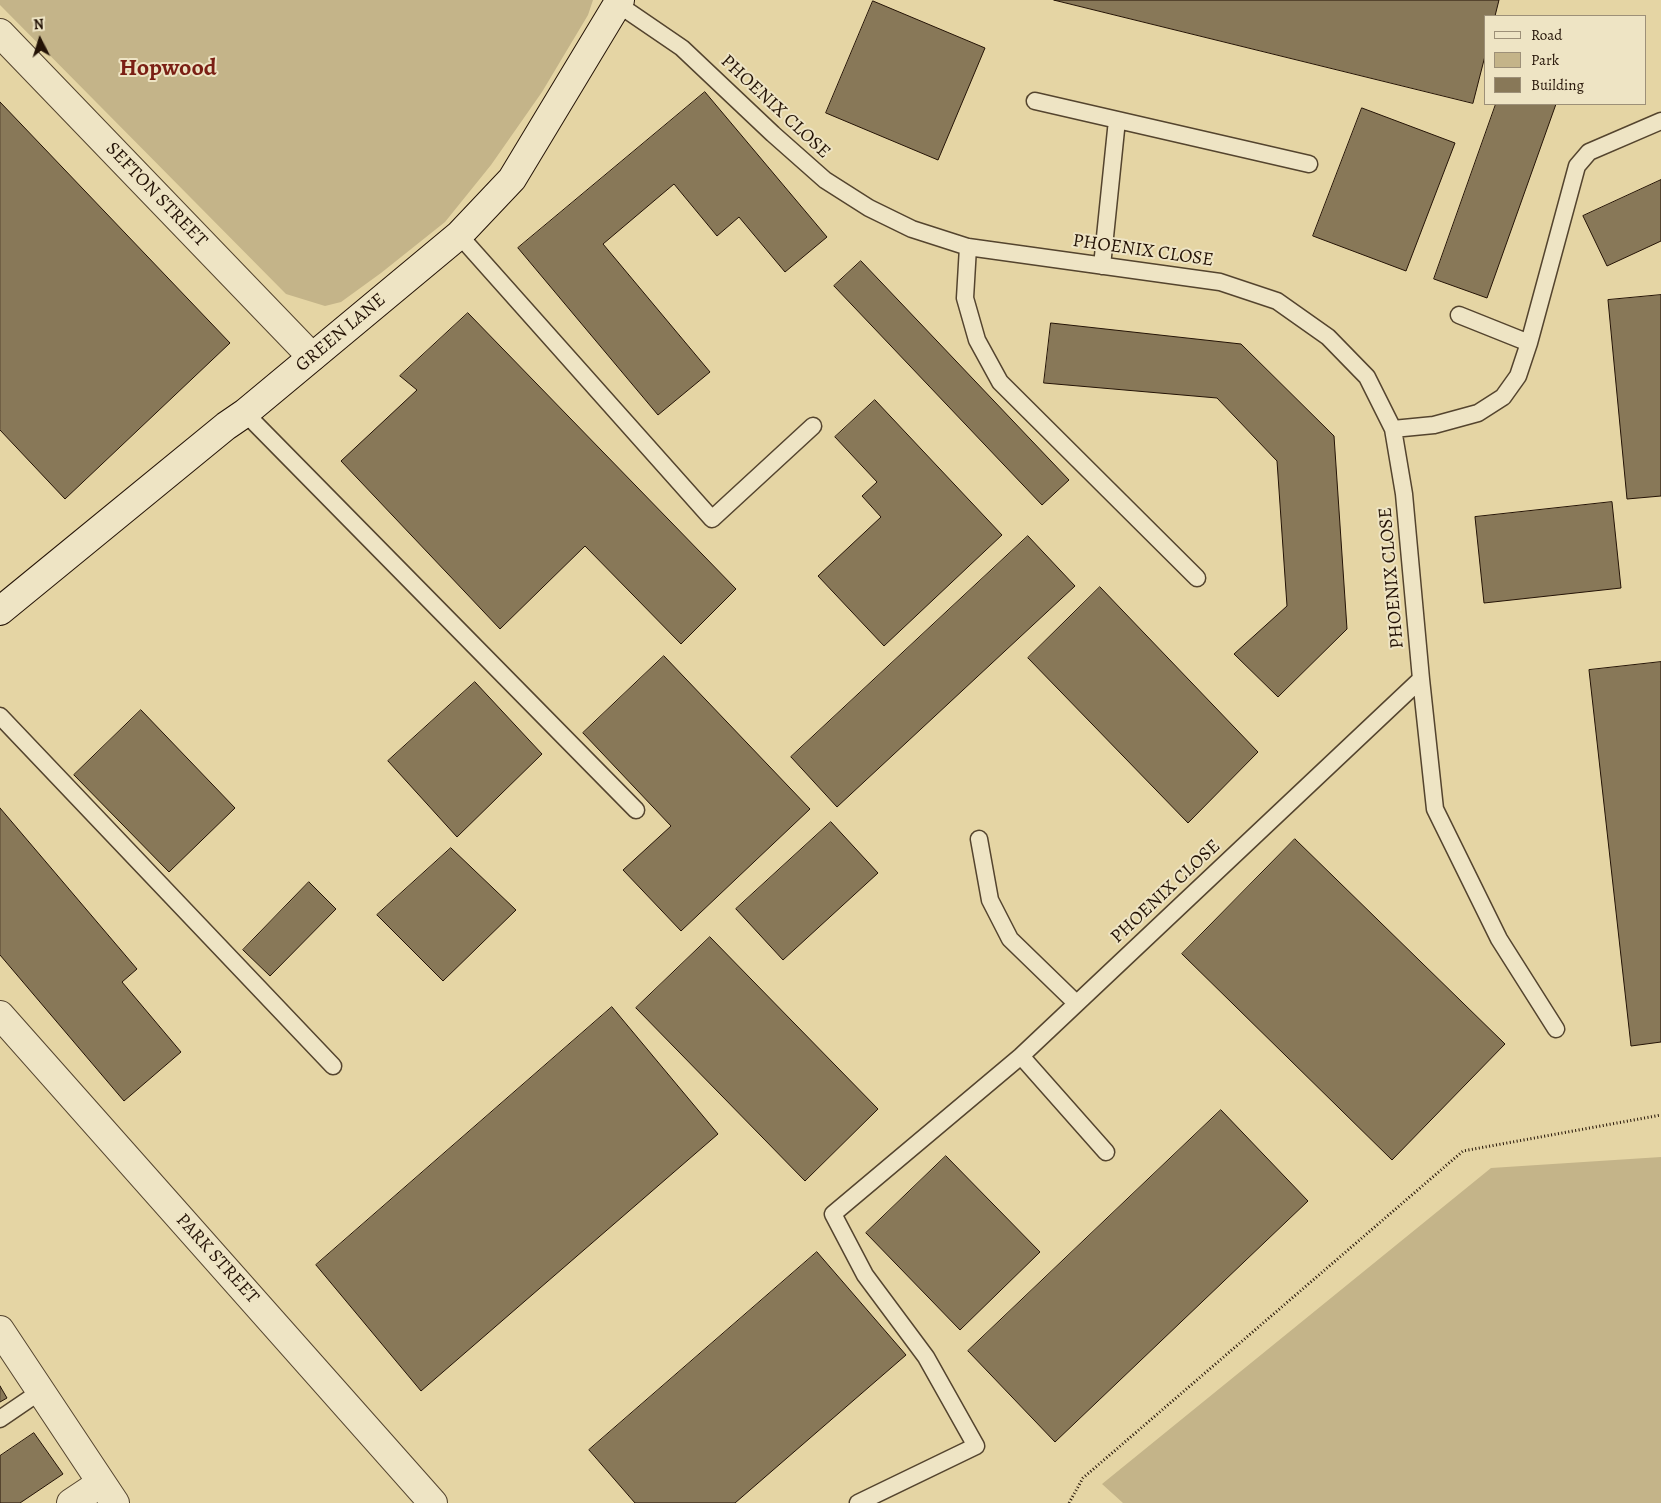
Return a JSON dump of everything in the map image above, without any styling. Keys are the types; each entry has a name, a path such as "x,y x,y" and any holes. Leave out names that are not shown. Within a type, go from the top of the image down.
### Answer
{"street":[{"name":"GREEN LANE","path":"0,611 236,420 458,235 512,179 620,2"},
{"name":"SEFTON STREET","path":"0,33 312,357"},
{"name":"PARK STREET","path":"0,1016 433,1503"},
{"path":"0,1330 108,1493 71,1503"}],"lane":[{"name":"PHOENIX CLOSE","path":"620,2 682,48 825,180 869,208 912,229 968,247 1220,282 1277,301 1328,337 1367,377 1393,429 1404,494 1421,679 1021,1056 833,1214 865,1275 926,1357 976,1446 858,1503"},
{"path":"1036,101 1309,164"},
{"path":"1102,266 1117,120"},
{"path":"1393,429 1434,425 1454,420 1478,412 1503,397 1518,376 1529,343 1577,166 1589,152 1661,121"},
{"path":"458,235 712,519 813,426"},
{"path":"968,247 964,298 977,340 1000,382 1197,578"},
{"path":"1459,315 1529,343"},
{"path":"236,420 636,810"},
{"path":"1421,679 1435,809 1499,939 1556,1029"},
{"path":"0,716 333,1066"},
{"path":"979,839 990,900 1010,939 1076,1003"},
{"path":"1021,1056 1106,1152"},
{"path":"0,1419 41,1391"}],"path":[{"path":"1069,1503 1083,1478 1463,1151 1661,1115"}],"green space":[{"path":"0,0 593,0 588,15 542,92 491,165 445,222 341,302 325,306 286,294 0,5"},
{"path":"1661,1157 1661,1503 1123,1503 1102,1484 1491,1168"}],"building":[{"path":"1054,0 1499,0 1495,15 1484,15 1484,60 1473,103"},
{"path":"873,1 985,48 938,160 826,113"},
{"path":"705,92 827,237 785,272 739,217 717,236 674,184 603,244 710,372 658,415 518,248"},
{"path":"0,102 230,343 65,499 0,430"},
{"path":"1496,105 1556,105 1487,298 1434,279"},
{"path":"1362,108 1455,143 1406,271 1313,236"},
{"path":"1661,180 1661,241 1607,266 1583,216"},
{"path":"861,261 1069,480 1042,505 834,286"},
{"path":"1661,295 1661,496 1627,499 1608,300"},
{"path":"468,313 736,589 681,644 585,546 500,629 341,461 417,390 400,376"},
{"path":"1051,323 1241,344 1334,436 1347,629 1278,697 1234,654 1287,606 1277,461 1217,398 1044,383"},
{"path":"875,400 1002,535 884,646 818,576 881,517 862,496 877,482 835,437"},
{"path":"1612,502 1621,588 1484,603 1475,517"},
{"path":"1028,536 1075,586 837,807 791,757"},
{"path":"1100,587 1258,752 1188,823 1028,658"},
{"path":"664,656 810,809 681,931 623,870 671,826 583,733"},
{"path":"1661,662 1661,1042 1631,1046 1589,670"},
{"path":"475,682 542,754 457,837 388,761"},
{"path":"141,710 235,808 169,872 74,775"},
{"path":"0,808 137,969 122,982 181,1052 124,1101 0,955"},
{"path":"831,822 878,873 783,960 736,909"},
{"path":"1295,839 1505,1044 1392,1160 1182,954"},
{"path":"451,848 516,910 443,981 377,915"},
{"path":"309,882 336,909 270,976 243,950"},
{"path":"710,937 878,1109 805,1181 636,1008"},
{"path":"612,1007 718,1134 421,1391 316,1265"},
{"path":"1221,1110 1308,1201 1055,1442 968,1351"},
{"path":"946,1156 1040,1252 960,1330 866,1233"},
{"path":"817,1252 906,1355 735,1503 635,1503 589,1450"},
{"path":"0,1386 7,1398 0,1402"},
{"path":"34,1433 63,1474 20,1503 0,1503 0,1456"}],"district":[{"name":"Hopwood","path":"168,69"}]}
